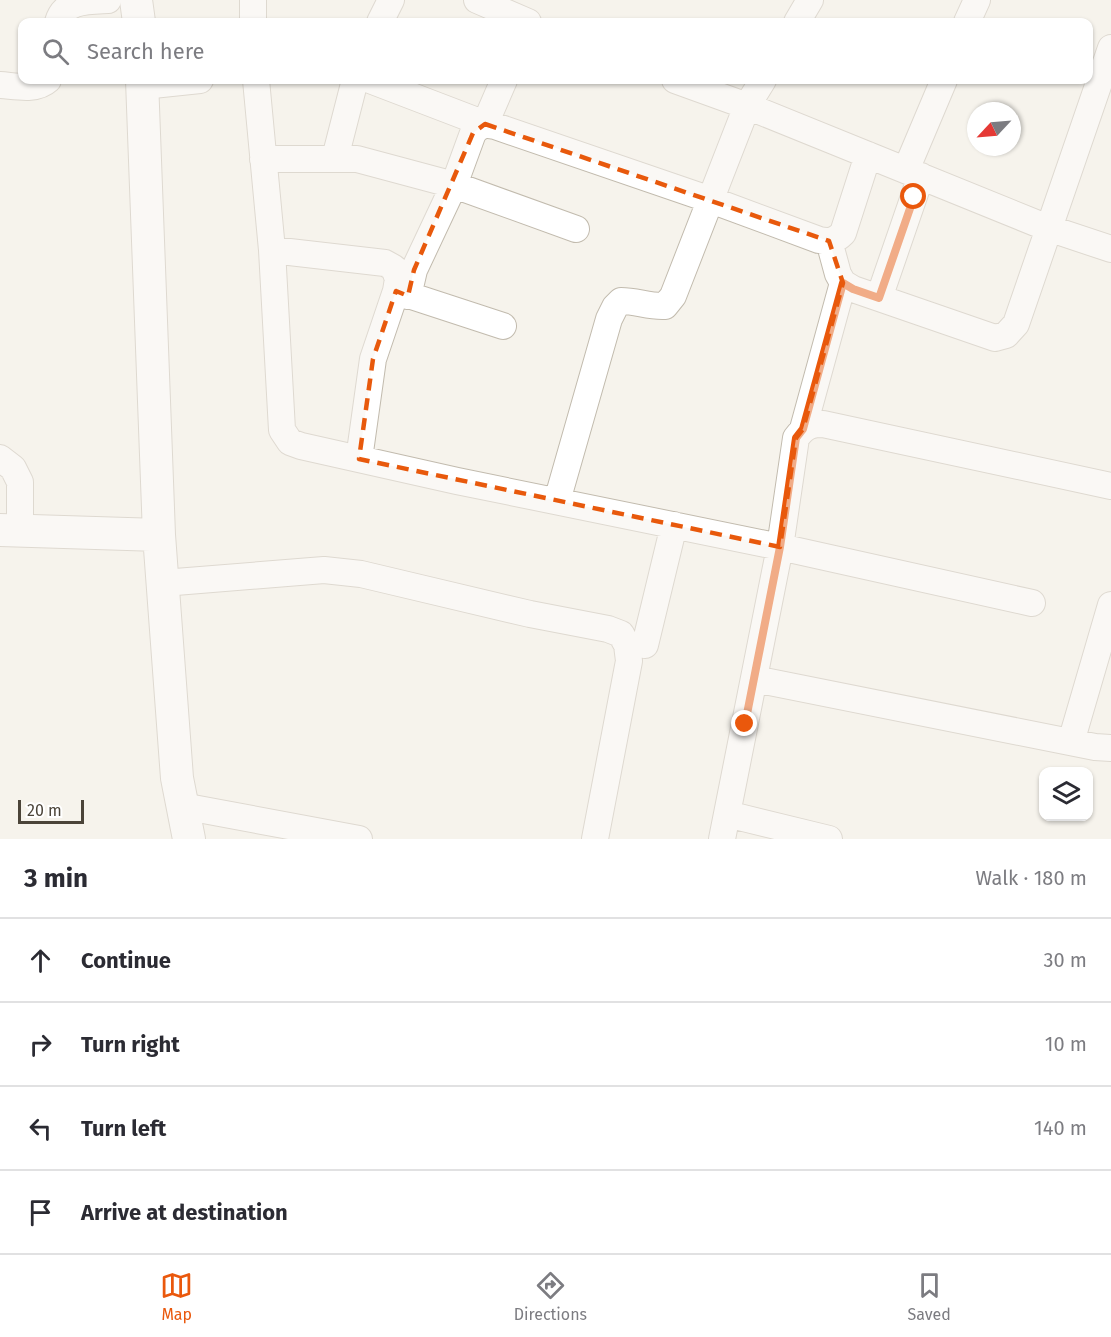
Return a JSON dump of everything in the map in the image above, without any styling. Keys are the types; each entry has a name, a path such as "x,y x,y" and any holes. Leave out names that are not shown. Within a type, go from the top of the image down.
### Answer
{"street":[{"path":"59,18 65,8 76,2 108,0"},
{"path":"136,0 138,18"},
{"path":"253,0 254,18"},
{"path":"382,18 391,0"},
{"path":"477,0 519,18"},
{"path":"799,18 810,0"},
{"path":"969,18 977,0"},
{"path":"829,242 838,274 843,283 853,289 995,339 1006,335 1016,324 1111,48"},
{"path":"0,85 35,87 42,84"},
{"path":"143,84 159,535 177,778 189,839"},
{"path":"256,84 272,250 282,430 290,442 457,481 780,547 1032,603"},
{"path":"334,158 354,84"},
{"path":"380,84 485,124 829,242 837,239 843,233 868,154"},
{"path":"359,459 373,360 402,293 454,185 473,133 485,124 502,84"},
{"path":"686,84 868,154 1048,228 1111,249"},
{"path":"557,501 609,319 621,301 665,306 673,296 747,106 761,84"},
{"path":"879,298 913,173 943,84"},
{"path":"263,159 357,159 454,185 576,229"},
{"path":"272,250 385,263 394,268 402,293"},
{"path":"722,839 780,547 796,438 803,429 843,283"},
{"path":"402,293 503,326"},
{"path":"803,429 812,424 823,424 1111,486"},
{"path":"0,458 14,468 20,482 10,530 159,535"},
{"path":"645,645 674,525"},
{"path":"163,583 324,570 343,571 530,614 608,629 621,634 627,645 629,661 595,839"},
{"path":"1071,742 1100,679 1111,605"},
{"path":"754,679 1111,748"},
{"path":"182,807 359,839"},
{"path":"727,814 829,839"}],"highlighted area":[{"path":"485,124 829,241 843,283 803,429 796,438 780,547 359,459 373,359 396,291 408,296 414,270 473,133"}],"route":[{"path":"745,724 780,547 796,438 803,429 843,283 879,298 914,197"}]}
